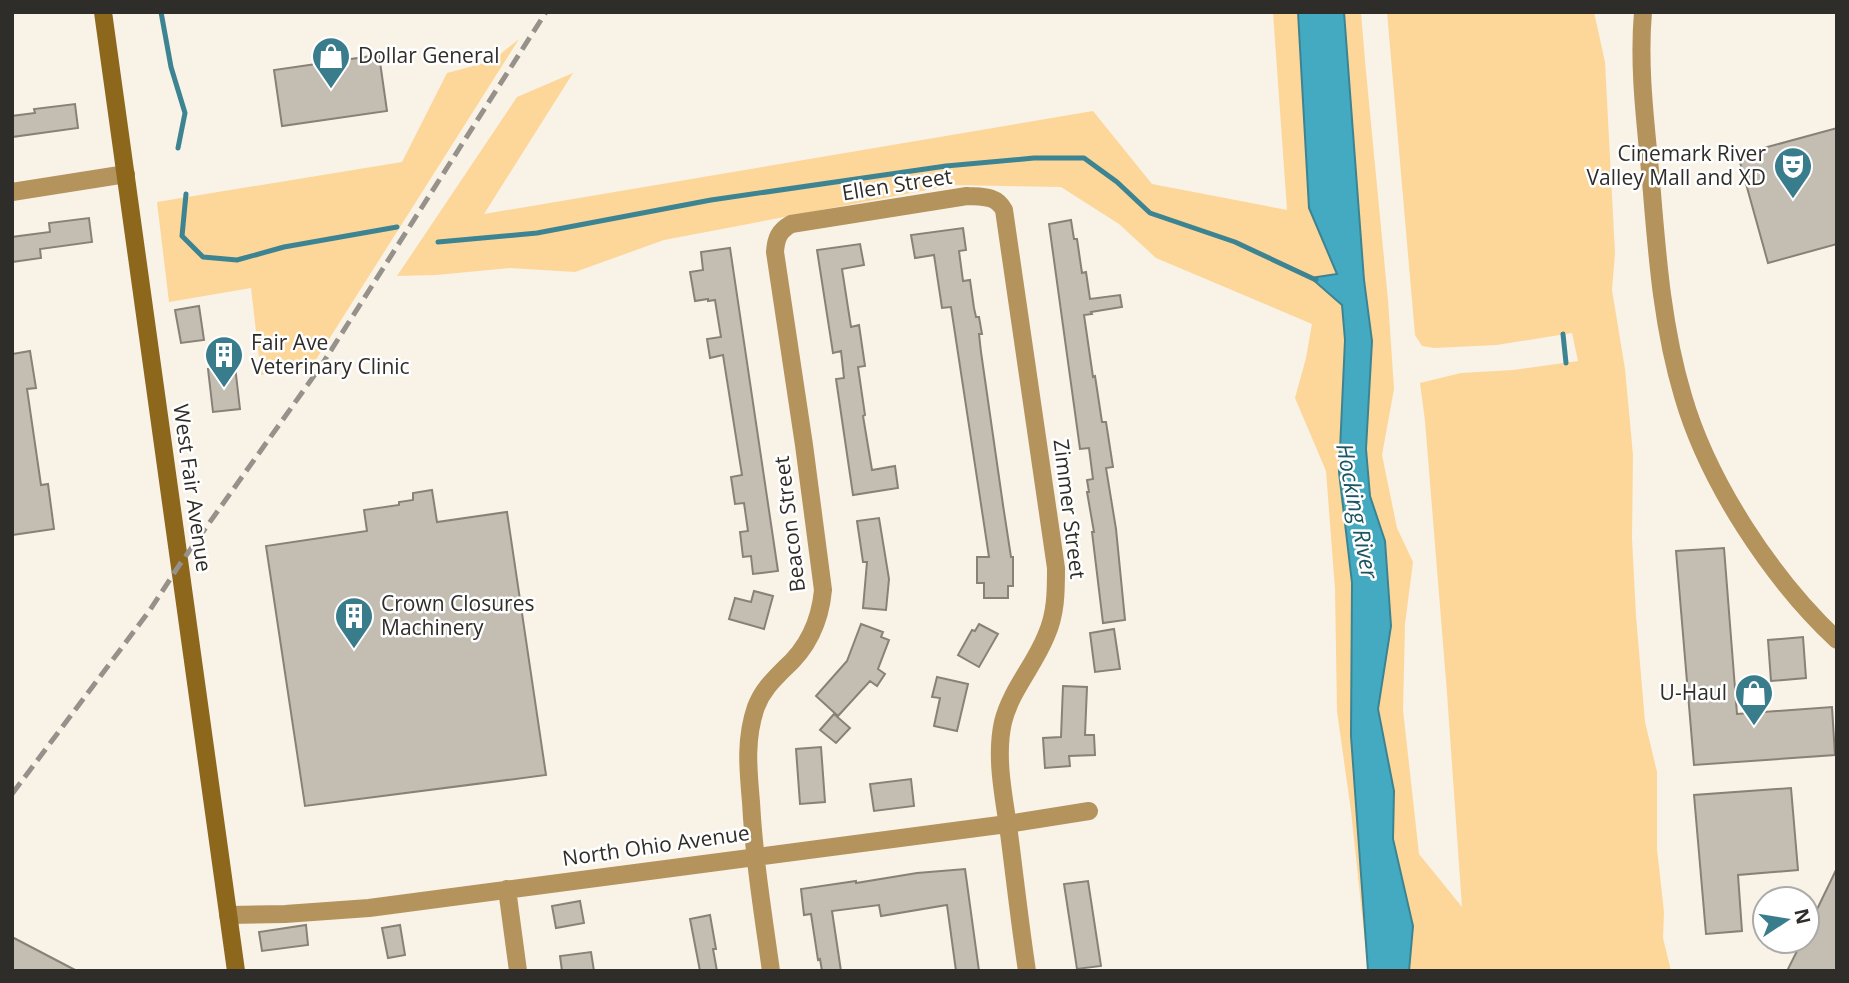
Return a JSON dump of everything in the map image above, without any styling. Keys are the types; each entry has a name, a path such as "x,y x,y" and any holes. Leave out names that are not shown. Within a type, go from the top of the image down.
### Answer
{"street":[{"name":"West Fair Avenue","path":"103,12 236,971"},
{"path":"1643,12 1644,93 1659,276 1671,346 1688,414 1713,472 1753,540 1774,571 1837,640"},
{"path":"12,192 126,174"},
{"name":"Ellen Street","path":"791,224 967,197 994,199 1004,210"},
{"name":"Zimmer Street","path":"1004,210 1056,568 1053,617 1046,638 1018,686 1004,721 1000,742 1007,824 1027,971"},
{"name":"Beacon Street","path":"771,971 755,856 747,754 749,729 763,692 811,637 822,605 823,590 775,252 776,240 781,230 791,224"},
{"name":"North Ohio Avenue","path":"228,915 369,908 1090,811"},
{"path":"507,890 518,971"}],"shaded area":[{"path":"1273,12 1361,12 1394,389 1382,455 1397,528 1413,562 1405,624 1403,710 1419,854 1462,907 1447,693 1420,383 1461,373 1513,370 1578,361 1572,333 1497,345 1434,348 1422,346 1415,335 1387,12 1594,12 1605,62 1615,253 1612,290 1625,369 1633,455 1632,538 1636,616 1645,722 1657,772 1657,849 1664,912 1663,938 1671,971 1368,971 1337,711 1335,589 1326,471 1295,398 1312,324 1156,258 1119,224 1061,187 953,185 664,240 575,272 510,268 397,276 517,97 573,73 484,214 1093,111 1152,184 1287,210"},
{"path":"519,39 312,366 261,375 251,288 169,302 157,202 402,162 447,73 492,61"}],"water":[{"name":"Hocking River","path":"1298,12 1344,12 1364,280 1372,341 1366,449 1370,496 1385,541 1391,626 1378,709 1394,791 1393,839 1413,926 1409,971 1368,971 1351,736 1352,583 1339,472 1345,340 1342,305 1311,278 1337,274 1309,208"}],"building":[{"name":"Dollar General","path":"379,55 387,111 282,126 274,70"},
{"path":"75,104 78,128 12,137 12,116 35,113 34,109"},
{"name":"Cinemark River Valley Mall and XD","path":"1837,128 1837,244 1768,263 1738,155"},
{"path":"89,218 92,242 40,249 41,258 12,262 12,237 50,232 49,223"},
{"path":"1071,220 1082,273 1086,272 1090,299 1120,295 1122,307 1084,315 1093,377 1095,376 1102,422 1106,422 1113,467 1106,468 1116,529 1125,620 1103,623 1087,492 1087,480 1093,479 1089,448 1080,449 1049,224"},
{"path":"963,228 966,250 959,251 963,281 970,280 976,317 979,317 981,352 1013,557 1013,586 1008,586 1008,598 984,598 984,583 977,583 977,557 989,557 951,307 942,308 934,255 915,258 911,235"},
{"path":"860,244 864,265 842,269 851,327 859,325 865,366 858,367 863,416 872,470 895,466 898,488 853,495 836,379 844,378 841,351 833,353 817,250"},
{"path":"730,248 778,571 753,574 751,556 743,557 740,532 748,531 744,503 735,504 731,477 742,475 723,355 710,358 707,339 721,337 715,300 695,301 690,272 703,270 701,252"},
{"path":"199,306 204,340 181,343 175,310"},
{"path":"30,351 36,388 27,389 41,485 48,484 54,529 12,535 12,354"},
{"name":"Fair Ave Veterinary Clinic","path":"235,366 240,409 213,412 208,369"},
{"name":"Crown Closures Machinery","path":"432,490 437,522 507,512 546,775 305,806 266,546 367,531 364,510 399,505 399,502 413,500 413,493"},
{"path":"879,518 889,579 886,610 863,608 867,562 863,562 857,521"},
{"path":"1724,548 1737,714 1832,707 1835,755 1694,765 1676,551"},
{"path":"754,591 773,596 764,629 729,619 735,598 751,602"},
{"path":"861,624 883,632 881,637 889,640 878,669 885,674 877,686 870,681 838,716 816,696 847,661"},
{"path":"979,624 998,634 979,667 958,655 972,630 975,631"},
{"path":"1114,629 1120,669 1095,672 1090,633"},
{"path":"1803,637 1806,678 1771,681 1768,640"},
{"path":"937,677 968,684 957,731 934,726 940,698 932,697"},
{"path":"1063,686 1087,687 1085,735 1094,735 1095,755 1069,756 1070,766 1045,768 1043,738 1061,737"},
{"path":"834,714 850,728 836,743 820,730"},
{"path":"821,747 825,802 800,804 796,749"},
{"path":"911,779 914,806 874,811 870,784"},
{"path":"1791,788 1798,870 1738,875 1742,931 1706,934 1694,795"},
{"path":"1837,868 1837,971 1787,971 1795,955 1821,955 1821,901"},
{"path":"965,869 979,971 956,971 947,905 881,916 879,905 832,911 841,971 822,971 811,914 804,915 801,889"},
{"path":"1088,881 1101,966 1077,969 1064,884"},
{"path":"580,901 584,923 556,928 552,906"},
{"path":"710,915 717,971 700,971 690,919"},
{"path":"306,925 308,945 262,951 259,932"},
{"path":"400,925 405,955 388,958 382,928"},
{"path":"12,937 77,971 12,971"},
{"path":"591,952 594,971 562,971 560,956"}],"waterway":[{"path":"161,12 171,67 185,113 178,148"},
{"path":"438,242 537,233 711,200 946,166 1034,158 1084,158 1117,182 1150,213 1235,242 1316,280"},
{"path":"186,194 182,236 203,257 237,260 284,247 397,227"},
{"path":"1563,334 1566,363"}],"railway":[{"path":"12,794 150,610 321,366 546,12"}],"place":[{"name":"Dollar General","path":"331,90"},
{"name":"Cinemark River Valley Mall and XD","path":"1793,200"},
{"name":"Fair Ave Veterinary Clinic","path":"224,389"},
{"name":"Crown Closures Machinery","path":"354,650"},
{"name":"U-Haul","path":"1754,727"}]}
